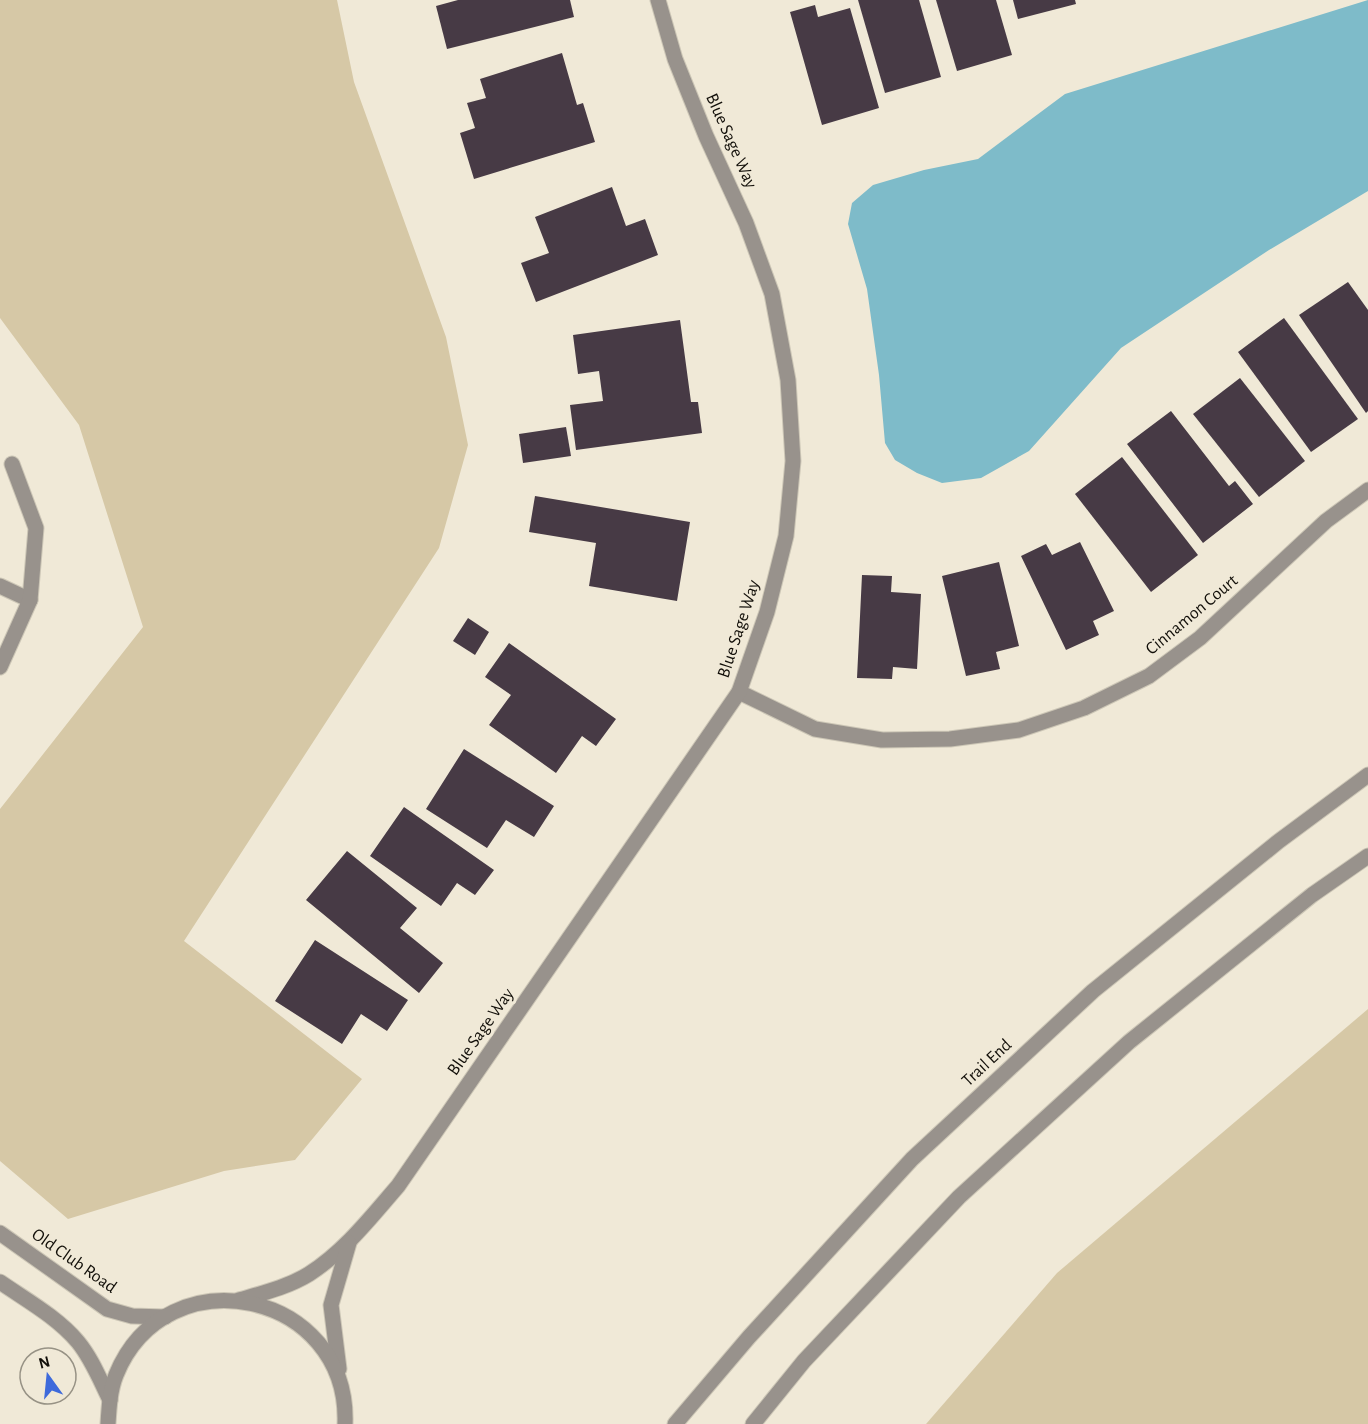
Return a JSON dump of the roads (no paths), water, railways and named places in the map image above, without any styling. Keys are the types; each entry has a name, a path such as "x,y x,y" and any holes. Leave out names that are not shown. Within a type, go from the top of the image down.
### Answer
{"street":[{"name":"Blue Sage Way","path":"239,1300 278,1288 308,1274 349,1243 398,1186 739,692 767,612 786,536 793,461 788,380 772,294 746,223 706,136 675,59 657,0"},
{"path":"0,667 30,600 36,528 12,464"},
{"name":"Cinnamon Court","path":"739,692 815,729 882,740 950,739 1019,730 1084,708 1149,676 1200,638 1326,521 1368,490"},
{"path":"0,586 30,600"},
{"name":"Trail End","path":"675,1424 749,1337 912,1159 1093,991 1279,841 1368,775"},
{"path":"753,1424 804,1361 959,1197 1129,1042 1312,895 1368,856"},
{"name":"Old Club Road","path":"0,1233 107,1309 132,1316 165,1317"},
{"name":"Blue Sage Way","path":"340,1381 331,1305 349,1243"},
{"path":"0,1282 52,1318 77,1341 90,1358 110,1400"},
{"path":"108,1424 110,1400 116,1375 128,1352 144,1333 165,1317 197,1304 214,1300 239,1300 264,1305 288,1316 311,1333 328,1355 340,1381 346,1409 345,1424"}],"water":[{"path":"1368,0 1368,191 1269,250 1121,348 1029,451 981,478 942,483 917,473 895,460 885,443 879,375 867,289 848,224 852,203 873,185 924,170 978,159 1065,94"}]}
